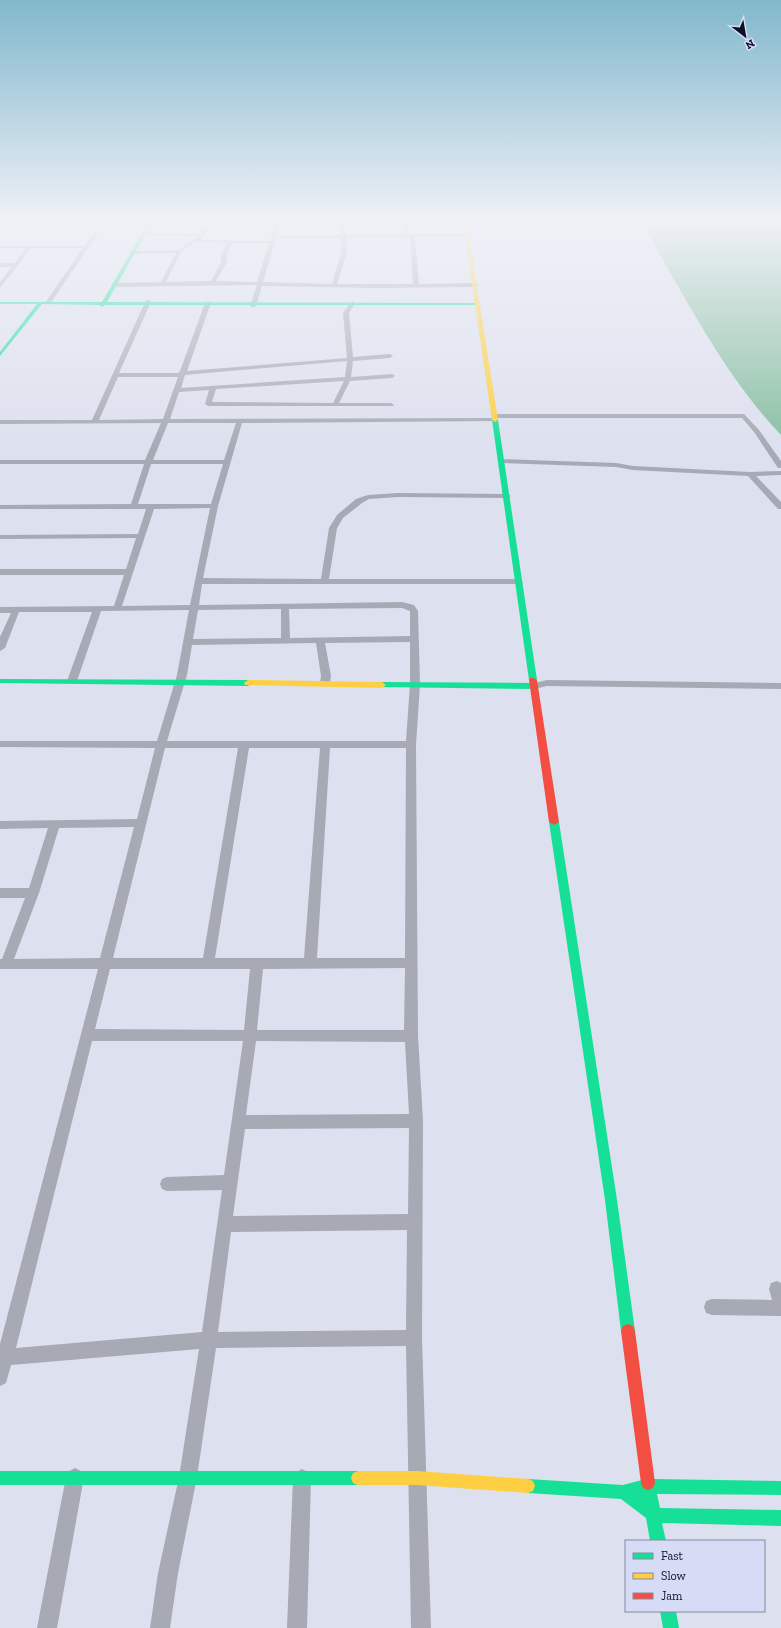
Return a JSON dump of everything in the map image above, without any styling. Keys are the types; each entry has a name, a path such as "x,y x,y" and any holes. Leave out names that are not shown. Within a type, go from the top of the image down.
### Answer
{"main road":[{"path":"103,304 106,299"},
{"path":"451,305 469,299"},
{"path":"477,299 508,496 568,928 611,1200 648,1486 658,1540"},
{"path":"0,305 258,303 430,305 478,304"},
{"path":"0,355 42,304"},
{"path":"451,305 468,309 479,316"},
{"path":"0,673 74,678"},
{"path":"0,681 74,678 325,679 534,683"},
{"path":"0,1478 188,1476 417,1478 623,1492 648,1486 781,1488"},
{"path":"623,1492 654,1515 781,1518"},
{"path":"668,1612 670,1628"}],"street":[{"path":"42,304 46,299"},
{"path":"258,299 258,303"},
{"path":"95,421 147,304"},
{"path":"134,506 148,462 166,420 181,374 208,304"},
{"path":"335,405 348,379 350,360 346,313 351,304"},
{"path":"115,375 181,374 390,356"},
{"path":"177,390 392,376"},
{"path":"213,388 208,404 391,406"},
{"path":"0,422 744,416 757,430 781,466"},
{"path":"0,1377 2,1358 161,744 181,679 214,506 240,420"},
{"path":"502,461 616,465 633,468 750,474 781,473"},
{"path":"0,462 227,462"},
{"path":"750,474 781,507"},
{"path":"760,474 768,484 767,491"},
{"path":"325,581 328,554 334,528 340,517 359,501 368,497 398,495 508,496"},
{"path":"117,609 151,506"},
{"path":"0,507 214,506"},
{"path":"0,536 141,536"},
{"path":"0,572 130,572"},
{"path":"200,581 519,582"},
{"path":"0,610 407,606 414,611 415,681 411,745 411,1036 416,1121 414,1338 421,1628"},
{"path":"285,608 286,640"},
{"path":"74,678 97,609"},
{"path":"0,648 16,610"},
{"path":"188,642 414,639"},
{"path":"320,640 325,679"},
{"path":"534,683 781,686"},
{"path":"0,744 411,745"},
{"path":"208,962 244,745"},
{"path":"310,964 325,745"},
{"path":"0,825 54,826 141,823"},
{"path":"54,826 33,893 3,964 105,965 208,962 257,964 411,963"},
{"path":"0,893 33,893"},
{"path":"160,1628 168,1573 188,1476 209,1340 250,1036 257,964"},
{"path":"86,1035 411,1036"},
{"path":"239,1122 416,1121"},
{"path":"167,1184 230,1182"},
{"path":"224,1224 414,1222"},
{"path":"712,1308 781,1308"},
{"path":"2,1358 209,1340 414,1338"},
{"path":"47,1628 75,1477"},
{"path":"297,1628 302,1478"}],"shaded area":[{"path":"685,299 781,299 781,435 741,386"}],"traffic: fast":[{"path":"102,306 106,299"},
{"path":"0,303 478,304"},
{"path":"0,355 41,303"},
{"path":"495,420 533,680"},
{"path":"0,681 248,683"},
{"path":"382,685 534,686"},
{"path":"554,822 611,1200 628,1331"},
{"path":"0,1478 358,1478"},
{"path":"648,1483 658,1540"},
{"path":"528,1486 623,1492 648,1486 781,1488"},
{"path":"623,1492 655,1515 781,1518"},
{"path":"668,1612 671,1628"}],"traffic: slow":[{"path":"477,299 495,420"},
{"path":"248,683 382,685"},
{"path":"358,1478 417,1478 528,1486"}],"traffic: jam":[{"path":"533,680 554,822"},
{"path":"628,1331 648,1483"}]}
